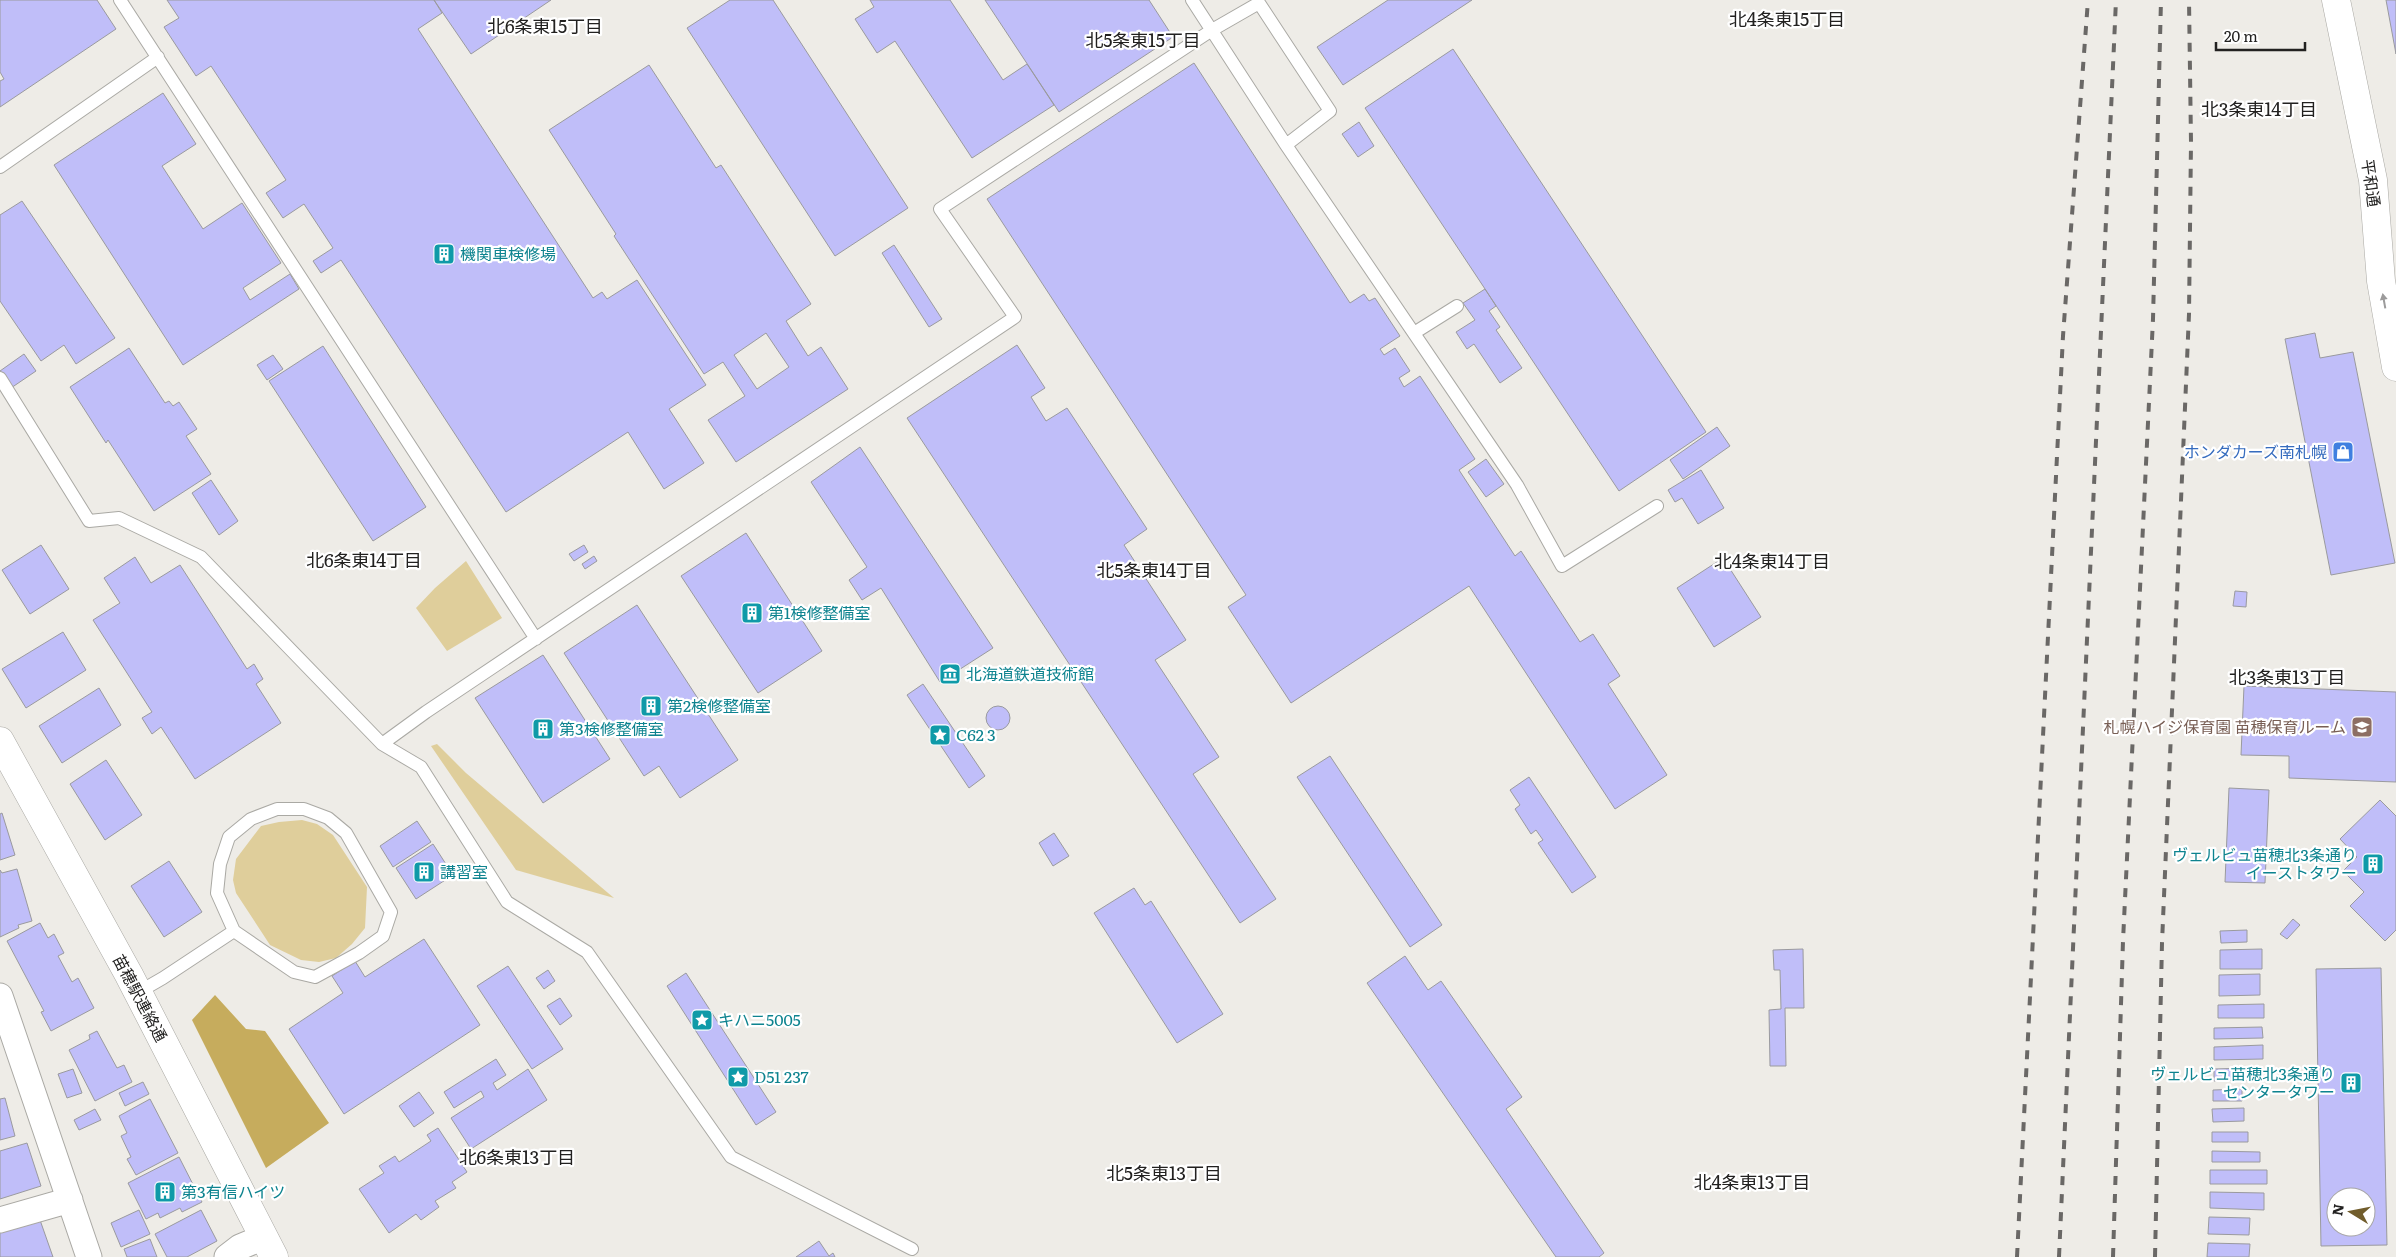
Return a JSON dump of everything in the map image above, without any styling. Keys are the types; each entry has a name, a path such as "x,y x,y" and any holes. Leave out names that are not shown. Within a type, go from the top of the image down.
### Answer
{"street":[{"name":"平和通","path":"2336,0 2372,180 2381,281 2396,366"},
{"path":"2372,180 2396,241"},
{"name":"苗穂駅連絡通","path":"0,741 137,992 269,1247"},
{"path":"0,996 7,1037 90,1257"},
{"path":"0,1220 70,1200"},
{"path":"227,1257 240,1247 269,1247"}],"lane":[{"path":"120,0 536,640"},
{"path":"1192,0 1286,145 1517,485 1562,566 1657,506"},
{"path":"382,744 426,712 1015,317 940,209 1212,30 1259,3 1330,111 1286,145"},
{"path":"0,167 158,57"},
{"path":"1414,333 1457,306"},
{"path":"0,378 89,521 119,518 201,558 382,744 421,767 508,902 587,952 731,1157 912,1249"},
{"path":"277,808 304,809 328,818 346,833 391,912 383,936 359,953 315,977 294,972 234,931 217,893 220,864 226,846 230,837 251,818 277,808"},
{"path":"137,992 163,978 234,931"}],"shaded area":[{"path":"466,561 502,618 447,651 416,608 435,588"},
{"path":"437,744 466,773 614,898 516,870 431,746"},
{"path":"302,820 317,824 333,835 367,887 365,928 352,944 336,958 319,962 301,960 270,945 236,893 233,880 236,859 261,826"},
{"path":"215,995 246,1029 265,1031 329,1123 266,1168 192,1020"}],"building":[{"path":"0,0 97,0 116,29 0,107 0,81 4,79 0,72"},
{"name":"機関車検修場","path":"167,0 434,0 442,13 418,29 593,298 602,292 607,299 637,280 706,385 669,409 704,463 664,489 628,432 506,512 341,260 321,273 313,261 333,248 304,204 283,218 266,193 286,180 211,66 196,76 164,27 179,18"},
{"path":"434,0 551,0 471,54"},
{"path":"730,0 773,0 908,208 835,256 687,28"},
{"path":"870,0 950,0 1003,80 1027,64 1054,105 972,158 895,41 877,53 855,19 874,7"},
{"path":"985,0 1149,0 1173,37 1059,112"},
{"path":"1388,0 1472,0 1343,85 1317,47"},
{"path":"2386,0 2396,0 2396,54"},
{"path":"1453,49 1706,432 1619,491 1365,108"},
{"path":"1194,63 1350,303 1364,294 1369,301 1375,298 1400,336 1380,349 1384,355 1395,348 1410,371 1399,378 1404,387 1420,376 1475,459 1459,470 1515,556 1521,551 1580,642 1593,634 1620,676 1608,684 1667,775 1615,809 1469,586 1291,703 1228,607 1246,595 987,199"},
{"path":"649,65 716,168 721,165 811,304 786,321 808,356 821,347 848,389 736,462 708,420 745,396 723,362 704,374 614,236 616,234 549,130","holes":["766,333 789,367 757,389 734,355"]},
{"path":"163,93 196,144 162,166 203,229 242,203 281,263 243,288 250,300 290,274 299,289 183,365 54,165"},
{"path":"1359,122 1374,146 1358,157 1342,134"},
{"path":"22,201 115,338 76,364 64,345 41,361 0,301 0,215"},
{"path":"894,245 942,319 929,327 882,253"},
{"path":"1485,289 1496,306 1489,311 1500,327 1496,330 1522,368 1500,383 1474,344 1467,349 1456,332 1475,320 1463,303"},
{"path":"2315,333 2320,358 2353,352 2395,563 2331,575 2285,339"},
{"path":"1017,345 1045,388 1031,397 1046,421 1067,408 1147,529 1124,545 1186,640 1155,660 1219,757 1193,774 1276,899 1240,923 907,418"},
{"path":"323,346 426,507 373,541 269,381"},
{"path":"129,348 165,403 169,401 173,406 179,402 197,429 186,436 211,474 154,511 108,440 106,443 70,387"},
{"path":"24,354 36,371 11,388 0,371"},
{"path":"273,355 283,369 267,380 257,365"},
{"path":"1717,427 1730,446 1683,479 1670,460"},
{"path":"860,447 993,648 940,682 881,588 862,600 849,580 867,567 811,482"},
{"path":"1486,459 1504,484 1486,497 1468,472"},
{"path":"1701,470 1724,508 1698,524 1682,498 1675,502 1668,490"},
{"path":"211,480 238,521 219,535 192,493"},
{"name":"第1検修整備室","path":"746,533 822,651 758,693 681,576"},
{"path":"41,545 69,589 30,614 2,570"},
{"path":"584,545 588,552 574,561 569,554"},
{"path":"594,556 597,561 585,569 582,564"},
{"path":"135,557 151,583 180,565 247,669 254,664 263,679 256,684 281,723 195,779 161,727 152,734 142,718 152,712 93,620 120,603 104,578"},
{"path":"1723,558 1761,617 1714,647 1677,588"},
{"path":"2235,591 2247,592 2246,607 2233,606"},
{"name":"第2検修整備室","path":"637,605 738,760 680,798 659,766 644,776 564,653"},
{"path":"63,632 86,670 26,708 2,669"},
{"name":"第3検修整備室","path":"543,655 610,759 543,803 475,698"},
{"path":"923,684 985,776 969,788 907,695"},
{"path":"2244,686 2396,692 2396,782 2289,778 2289,756 2241,755"},
{"path":"99,688 121,725 62,763 39,726"},
{"path":"998,706 1003,707 1009,713 1009,723 1003,729 998,730 993,729 987,723 986,718 987,713 993,707"},
{"path":"1330,756 1442,925 1410,947 1297,777"},
{"path":"106,760 142,815 105,840 70,784"},
{"path":"1529,777 1596,877 1572,893 1538,843 1543,840 1536,830 1531,834 1515,809 1520,805 1510,790"},
{"path":"2229,788 2269,790 2265,883 2225,882"},
{"name":"ヴェルビュ苗穂北3条通り イーストタワー","path":"2380,800 2396,816 2396,930 2385,941 2350,906 2364,892 2343,871 2357,857 2340,839"},
{"path":"2,813 15,855 0,860 0,814"},
{"path":"417,821 431,842 393,867 380,846"},
{"path":"1054,833 1069,856 1053,866 1039,843"},
{"name":"講習室","path":"433,844 453,875 416,899 396,868"},
{"path":"169,861 202,912 164,937 131,886"},
{"path":"17,869 32,921 18,925 19,928 0,937 0,870 2,873"},
{"path":"1134,888 1145,905 1151,901 1223,1014 1177,1043 1094,913"},
{"path":"2293,919 2300,925 2287,939 2280,934"},
{"path":"40,923 48,938 54,934 64,953 58,956 72,982 78,978 94,1008 51,1031 41,1012 44,1011 7,941"},
{"path":"2247,930 2247,942 2221,943 2220,931"},
{"path":"424,939 480,1025 344,1114 289,1029 343,993 332,976 355,961 365,977"},
{"path":"1803,949 1804,1008 1785,1008 1786,1066 1770,1066 1769,1010 1781,1009 1780,970 1774,970 1773,950"},
{"path":"2262,949 2262,969 2220,969 2220,950"},
{"path":"1405,956 1428,990 1441,981 1522,1097 1506,1109 1604,1253 1599,1257 1556,1257 1367,983"},
{"path":"508,966 563,1049 532,1069 477,986"},
{"name":"ヴェルビュ苗穂北3条通り センタータワー","path":"2381,968 2387,1245 2321,1246 2316,969"},
{"path":"548,970 555,981 544,989 536,978"},
{"path":"686,973 776,1112 756,1125 667,986"},
{"path":"2260,974 2260,995 2219,996 2219,975"},
{"path":"560,998 572,1016 560,1025 547,1006"},
{"path":"2264,1004 2264,1018 2218,1018 2218,1005"},
{"path":"2262,1027 2263,1038 2214,1039 2214,1028"},
{"path":"97,1031 117,1068 124,1065 132,1082 95,1101 69,1050 90,1039 89,1035"},
{"path":"2263,1045 2263,1059 2214,1060 2214,1047"},
{"path":"496,1059 506,1075 493,1083 497,1090 528,1069 547,1100 471,1149 451,1118 484,1097 481,1091 454,1108 444,1092"},
{"path":"2247,1068 2247,1080 2214,1081 2214,1069"},
{"path":"73,1069 82,1093 67,1098 58,1074"},
{"path":"143,1082 149,1094 125,1106 119,1093"},
{"path":"2242,1089 2242,1101 2213,1101 2213,1090"},
{"path":"419,1092 434,1113 414,1127 399,1106"},
{"path":"5,1098 15,1136 0,1140 0,1099"},
{"path":"150,1099 178,1153 136,1175 127,1159 131,1157 121,1136 127,1133 119,1116"},
{"path":"2244,1108 2244,1121 2213,1122 2212,1109"},
{"path":"95,1109 101,1120 79,1130 74,1120"},
{"path":"438,1128 467,1172 452,1182 456,1188 435,1201 439,1207 421,1220 416,1214 389,1233 359,1189 384,1173 379,1166 395,1156 399,1162 431,1141 427,1135"},
{"path":"2212,1132 2248,1132 2248,1142 2212,1142"},
{"path":"27,1143 41,1186 0,1199 0,1151"},
{"path":"2212,1151 2260,1152 2260,1162 2212,1162"},
{"name":"第3有信ハイツ","path":"179,1157 202,1202 182,1212 180,1208 160,1218 158,1213 146,1219 128,1183"},
{"path":"2210,1170 2267,1170 2267,1184 2210,1184"},
{"path":"2210,1192 2264,1193 2264,1210 2210,1208"},
{"path":"139,1210 150,1234 121,1247 111,1223"},
{"path":"201,1210 217,1241 187,1257 167,1257 155,1234"},
{"path":"2209,1217 2250,1218 2249,1235 2208,1234"},
{"path":"40,1220 53,1257 0,1257 0,1230 16,1225 17,1228"},
{"path":"150,1239 157,1257 127,1257 124,1249"},
{"path":"819,1241 829,1256 833,1253 835,1257 796,1257"},
{"path":"2208,1243 2250,1244 2249,1257 2207,1257"}],"railway":[{"path":"2017,1257 2063,336 2088,0"},
{"path":"2059,1257 2116,0"},
{"path":"2113,1257 2123,941 2153,319 2161,0"},
{"path":"2155,1257 2162,943 2189,314 2191,142 2189,0"}],"place":[{"name":"機関車検修場","path":"444,254"},
{"name":"ホンダカーズ南札幌","path":"2343,452"},
{"name":"第1検修整備室","path":"752,613"},
{"name":"北海道鉄道技術館","path":"950,674"},
{"name":"第2検修整備室","path":"651,706"},
{"name":"札幌ハイジ保育園 苗穂保育ルーム","path":"2362,727"},
{"name":"第3検修整備室","path":"543,729"},
{"name":"C62 3","path":"940,735"},
{"name":"ヴェルビュ苗穂北3条通り イーストタワー","path":"2373,864"},
{"name":"講習室","path":"424,872"},
{"name":"キハニ5005","path":"702,1020"},
{"name":"D51 237","path":"738,1077"},
{"name":"ヴェルビュ苗穂北3条通り センタータワー","path":"2351,1083"},
{"name":"第3有信ハイツ","path":"165,1192"}],"district":[{"name":"北4条東15丁目","path":"1787,20"},
{"name":"北6条東15丁目","path":"545,27"},
{"name":"北5条東15丁目","path":"1143,41"},
{"name":"北3条東14丁目","path":"2259,110"},
{"name":"北6条東14丁目","path":"364,561"},
{"name":"北4条東14丁目","path":"1772,562"},
{"name":"北5条東14丁目","path":"1154,571"},
{"name":"北3条東13丁目","path":"2287,678"},
{"name":"北6条東13丁目","path":"517,1158"},
{"name":"北5条東13丁目","path":"1164,1174"},
{"name":"北4条東13丁目","path":"1752,1183"}]}
